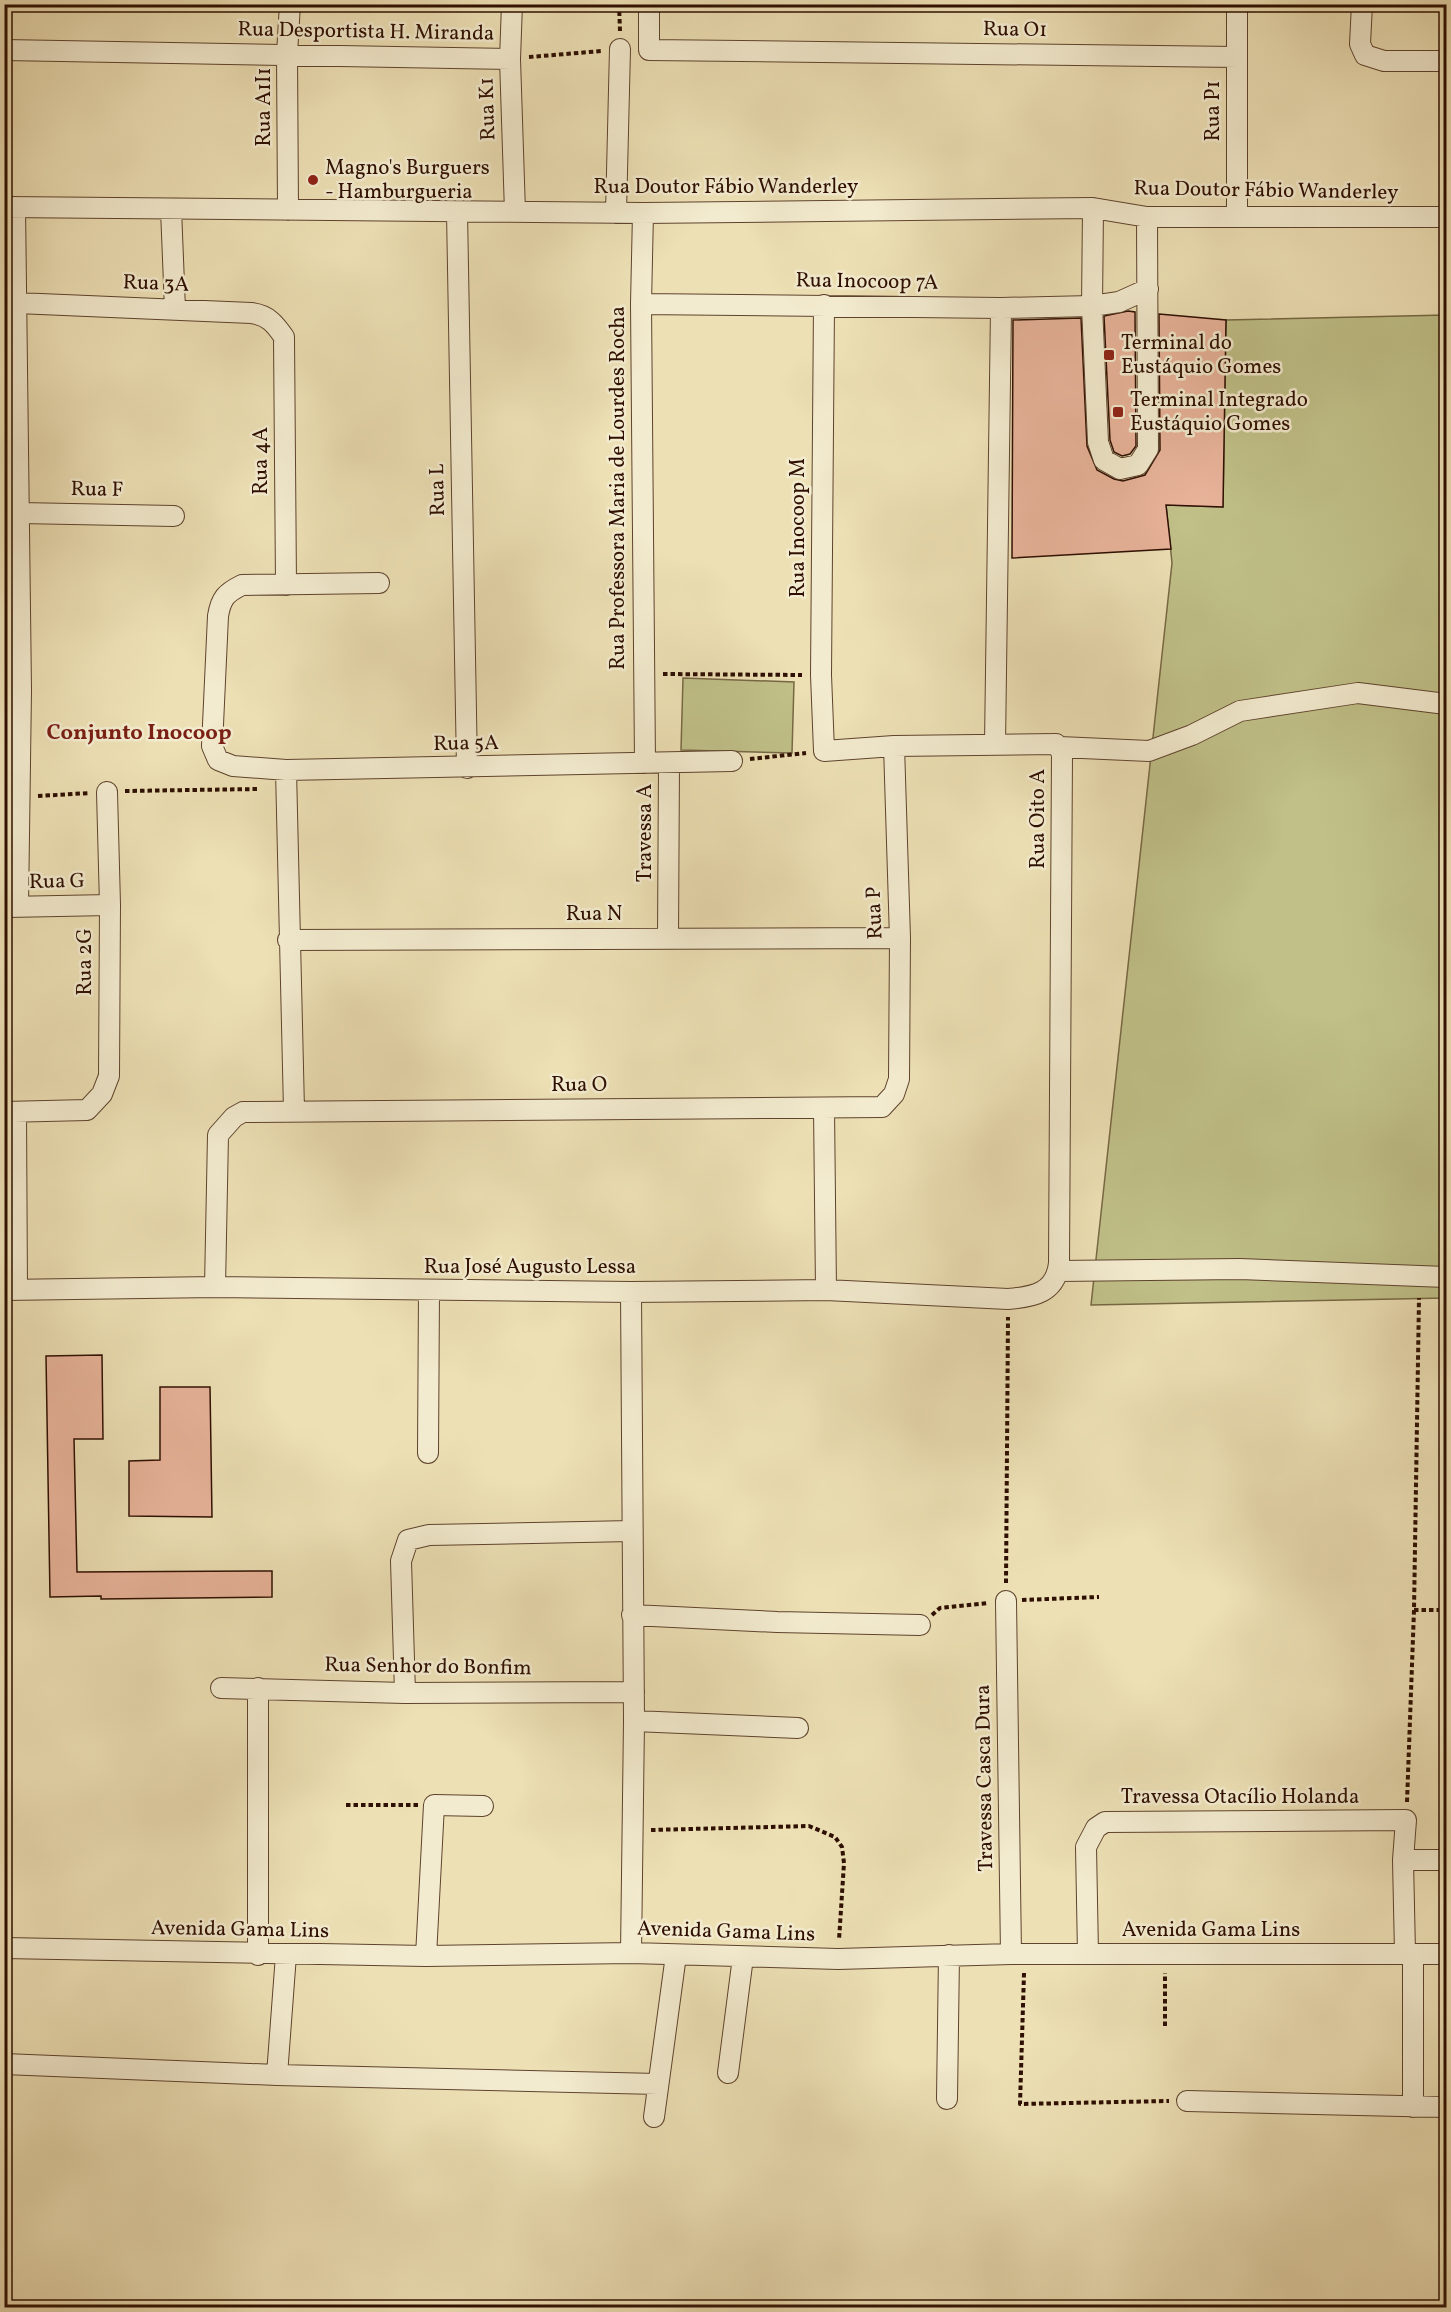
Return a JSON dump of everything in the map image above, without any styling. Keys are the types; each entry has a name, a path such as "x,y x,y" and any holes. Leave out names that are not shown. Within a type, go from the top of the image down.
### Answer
{"street":[{"name":"Rua A1I1","path":"288,210 287,54 290,4"},
{"name":"Rua K1","path":"512,4 510,59 515,212"},
{"name":"Rua O1","path":"649,4 649,50 1237,57"},
{"name":"Rua P1","path":"1237,4 1237,217"},
{"path":"1362,4 1360,44 1365,55 1384,60 1446,61"},
{"path":"616,213 620,49"},
{"name":"Rua Desportista H. Miranda","path":"4,50 510,59"},
{"path":"10,207 17,303 20,513 13,690 20,797 11,907"},
{"name":"Rua Doutor Fábio Wanderley","path":"10,207 643,213 1093,207 1147,217 1446,217"},
{"path":"1093,207 1092,306 1100,452 1111,466 1130,469 1145,458 1148,449 1147,217"},
{"path":"171,209 175,309"},
{"name":"Rua L","path":"457,212 467,768"},
{"name":"Rua Professora Maria de Lourdes Rocha","path":"643,213 641,304 645,763"},
{"name":"Rua Inocoop 7A","path":"641,304 1001,308 1092,306 1119,302 1148,289"},
{"name":"Rua 3A","path":"17,303 261,314 273,321 284,337"},
{"name":"Rua Inocoop M","path":"824,305 821,675 824,751"},
{"path":"994,744 1001,308"},
{"name":"Rua 4A","path":"284,337 286,585"},
{"name":"Rua F","path":"20,513 174,516"},
{"path":"286,585 379,583"},
{"name":"Rua 5A","path":"286,585 242,585 227,592 220,601 212,746 218,760 226,764 286,779 467,768 732,760"},
{"path":"1060,747 1149,751 1191,735 1240,711 1358,693 1446,704"},
{"name":"Rua Oito A","path":"894,746 1056,744 1062,753 1054,1278"},
{"path":"824,751 894,746"},
{"name":"Rua P","path":"894,746 900,938 899,1080"},
{"name":"Travessa A","path":"668,938 669,763"},
{"path":"286,779 288,940 294,1110"},
{"name":"Rua 2G","path":"10,1112 87,1110 102,1094 109,1076 110,905 107,792"},
{"name":"Rua G","path":"11,907 110,905"},
{"name":"Rua N","path":"288,940 900,938"},
{"name":"Rua O","path":"215,1287 218,1135 234,1117 243,1112 882,1107 894,1094 899,1080"},
{"path":"824,1108 826,1290"},
{"path":"10,1112 11,1290"},
{"path":"1054,1278 1240,1269 1446,1277"},
{"name":"Rua José Augusto Lessa","path":"11,1290 215,1287 631,1292 826,1290 1008,1299 1033,1297 1054,1278"},
{"path":"428,1453 429,1291"},
{"path":"631,1292 634,1692 631,1953"},
{"path":"405,1693 401,1561 408,1540 429,1535 632,1531"},
{"name":"Travessa Casca Dura","path":"1006,1601 1018,1954"},
{"path":"632,1615 777,1622 920,1624"},
{"name":"Rua Senhor do Bonfim","path":"221,1688 405,1693 634,1692"},
{"path":"258,1688 258,1955"},
{"path":"634,1721 798,1728"},
{"path":"426,1956 434,1805 483,1806"},
{"path":"1406,1820 1403,1860 1409,1954 1413,2107"},
{"name":"Travessa Otacílio Holanda","path":"1088,1954 1086,1847 1096,1828 1105,1822 1406,1820"},
{"path":"1403,1860 1446,1860"},
{"name":"Avenida Gama Lins","path":"4,1948 258,1955 426,1956 631,1953 838,1959 1018,1954 1165,1956 1446,1954"},
{"path":"277,2075 286,1955"},
{"path":"654,2117 676,1955"},
{"path":"947,2099 949,1955"},
{"path":"728,2073 744,1957"},
{"path":"4,2064 277,2075 658,2084"},
{"path":"1187,2101 1446,2107"}],"path":[{"path":"510,59 620,49 619,4"},
{"path":"643,674 821,675"},
{"path":"732,760 824,751"},
{"path":"20,797 286,779"},
{"path":"1406,1820 1414,1610 1419,1298"},
{"path":"1006,1601 1008,1299"},
{"path":"1414,1610 1446,1610"},
{"path":"346,1806 434,1805"},
{"path":"633,1830 809,1826 835,1837 842,1847 844,1863 838,1959"},
{"path":"1018,1954 1020,2104 1187,2101"},
{"path":"1165,1956 1165,2026"}],"green space":[{"path":"1446,315 1446,1298 1091,1305 1172,563 1166,505 1223,507 1226,320"},
{"path":"683,678 794,682 792,753 681,750"},
{"path":"4,701 9,701 11,887 4,887"}],"building":[{"path":"1128,311 1135,312 1136,446 1130,454 1122,456 1114,452 1110,440 1104,316"},
{"name":"Terminal Integrado Eustáquio Gomes","path":"1159,314 1226,320 1223,507 1166,505 1171,549 1012,558 1013,320 1081,318 1087,446 1097,470 1123,481 1145,475 1160,450"},
{"path":"102,1355 103,1439 74,1439 77,1572 272,1571 272,1597 101,1599 101,1596 50,1597 46,1356"},
{"path":"160,1387 210,1387 212,1517 129,1516 129,1461 160,1460"}],"place":[{"name":"Magno's Burguers - Hamburgueria","path":"313,180"},
{"name":"Terminal do Eustáquio Gomes","path":"1109,355"},
{"name":"Terminal Integrado Eustáquio Gomes","path":"1118,412"}],"district":[{"name":"Conjunto Inocoop","path":"139,733"}]}
